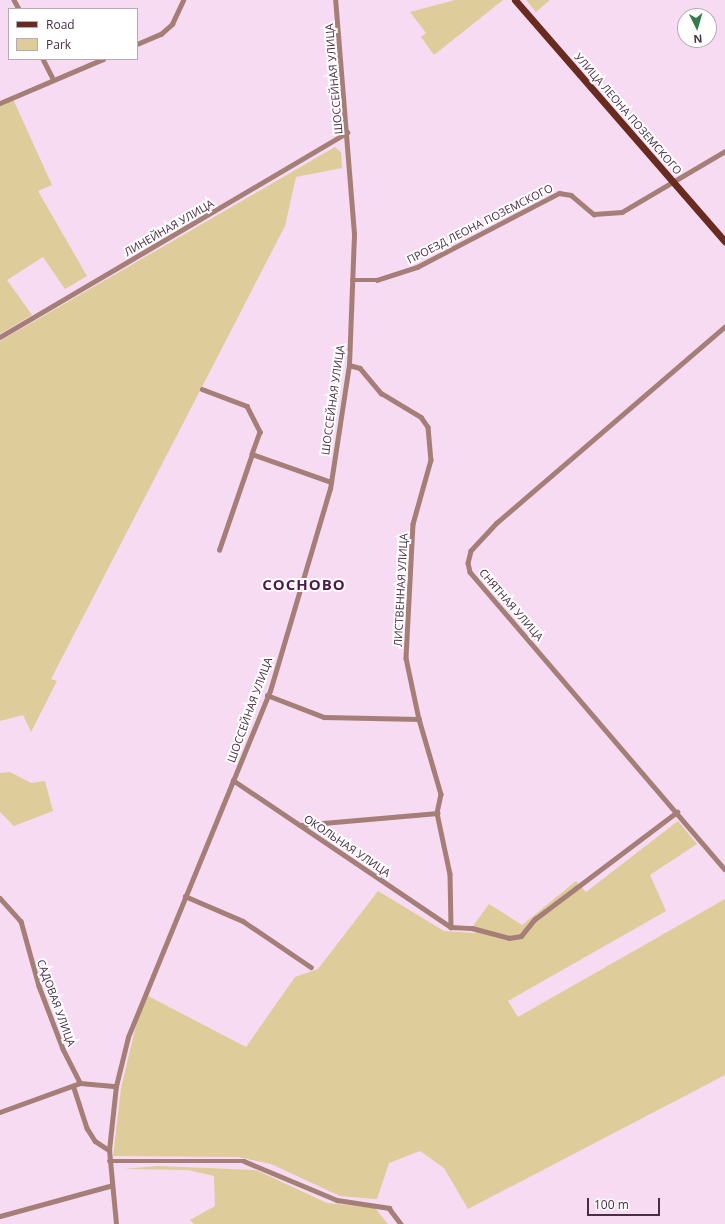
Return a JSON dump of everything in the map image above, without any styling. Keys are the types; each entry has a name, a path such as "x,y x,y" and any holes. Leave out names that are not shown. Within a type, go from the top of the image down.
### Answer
{"main road":[{"name":"УЛИЦА ЛЕОНА ПОЗЕМСКОГО","path":"515,0 725,242"}],"street":[{"path":"138,44 161,34 172,24 182,0"},
{"name":"ШОССЕЙНАЯ УЛИЦА","path":"116,1224 110,1186 109,1150 116,1086 128,1037 268,695 331,482 349,366 354,234 335,0"},
{"path":"44,60 54,79"},
{"path":"0,103 101,60"},
{"name":"ЛИНЕЙНАЯ УЛИЦА","path":"0,338 347,133"},
{"name":"ПРОЕЗД ЛЕОНА ПОЗЕМСКОГО","path":"352,280 377,280 418,267 559,193 571,195 594,214 614,214 725,152"},
{"name":"СНЯТНАЯ УЛИЦА","path":"725,327 497,523 471,551 468,563 478,581 725,869"},
{"name":"ЛИСТВЕННАЯ УЛИЦА","path":"349,366 360,368 381,393 421,416 428,427 430,460 414,517 407,613 406,658 419,719 441,794 437,813 450,874 450,927"},
{"path":"202,389 247,406 260,432 219,550"},
{"path":"252,454 331,482"},
{"path":"268,695 324,717 419,719"},
{"name":"ОКОЛЬНАЯ УЛИЦА","path":"233,780 450,927"},
{"path":"450,927 472,928 509,938 521,936 535,919 677,812"},
{"path":"300,825 437,813"},
{"path":"185,896 243,921 311,967"},
{"name":"САДОВАЯ УЛИЦА","path":"0,898 21,921 39,986 80,1083"},
{"path":"0,1112 74,1088 80,1083 116,1086"},
{"path":"74,1088 87,1128 95,1141 109,1150"},
{"path":"109,1161 244,1161 337,1200 390,1208 401,1224"},
{"path":"0,1216 110,1186"}],"green space":[{"path":"455,0 503,0 434,55 421,37 426,33 410,12"},
{"path":"526,0 550,0 536,12"},
{"path":"13,99 52,185 38,191 87,276 65,289 43,257 7,280 32,315 0,334 0,106"},
{"path":"335,147 341,152 342,168 296,177 285,226 51,679 57,681 31,732 23,715 0,721 0,341"},
{"path":"10,772 31,783 45,781 53,811 14,826 0,812 0,773"},
{"path":"678,821 697,844 650,875 666,911 508,1001 518,1017 725,899 725,1075 468,1209 444,1168 420,1151 389,1163 377,1199 340,1196 271,1164 238,1157 113,1156 121,1088 138,1017 148,996 246,1047 295,977 318,969 378,891 444,931 475,933 473,926 489,904 522,925 576,881 586,892"},
{"path":"157,1166 256,1170 327,1203 375,1208 388,1224 194,1224 190,1220 215,1206 214,1176 188,1170 124,1169"}],"district":[{"name":"СОСНОВО","path":"304,585"}]}
